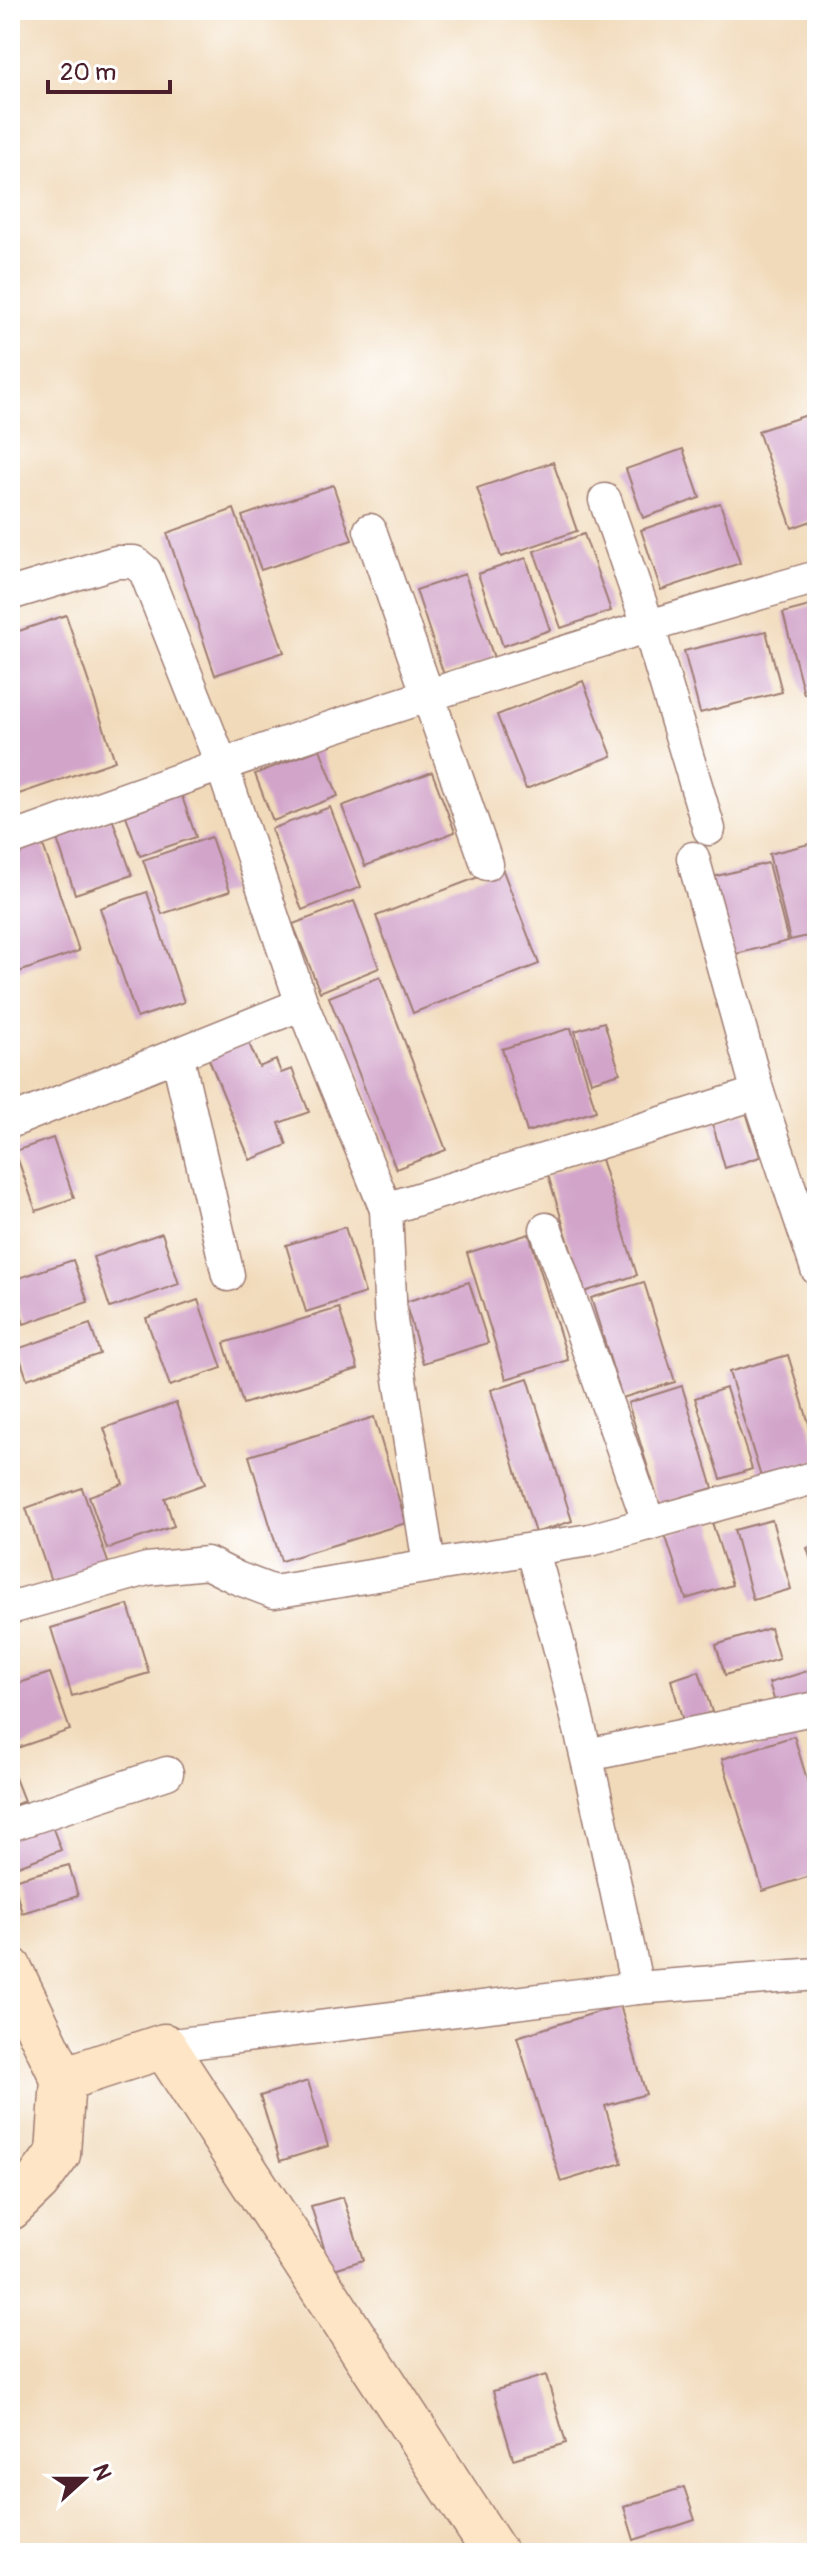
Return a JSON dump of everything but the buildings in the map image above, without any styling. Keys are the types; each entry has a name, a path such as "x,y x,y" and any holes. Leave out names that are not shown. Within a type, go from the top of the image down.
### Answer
{"street":[{"path":"605,500 648,625 709,829"},
{"path":"370,530 487,864"},
{"path":"10,594 116,562 134,562 145,571 221,763 302,1004 386,1209 391,1321 429,1565"},
{"path":"10,840 221,763 426,696 648,625 817,577"},
{"path":"693,858 758,1093 817,1269"},
{"path":"10,1122 302,1004"},
{"path":"177,1054 228,1275"},
{"path":"386,1209 758,1093"},
{"path":"546,1229 649,1524"},
{"path":"10,1608 147,1569 207,1563 274,1592 590,1540 817,1477"},
{"path":"532,1549 553,1618 587,1755 637,1988"},
{"path":"587,1755 817,1708"},
{"path":"10,1825 167,1773"},
{"path":"10,1969 63,2079 58,2154 38,2181 10,2208"},
{"path":"63,2079 164,2046 637,1988 817,1974"},
{"path":"164,2046 495,2553"}]}
